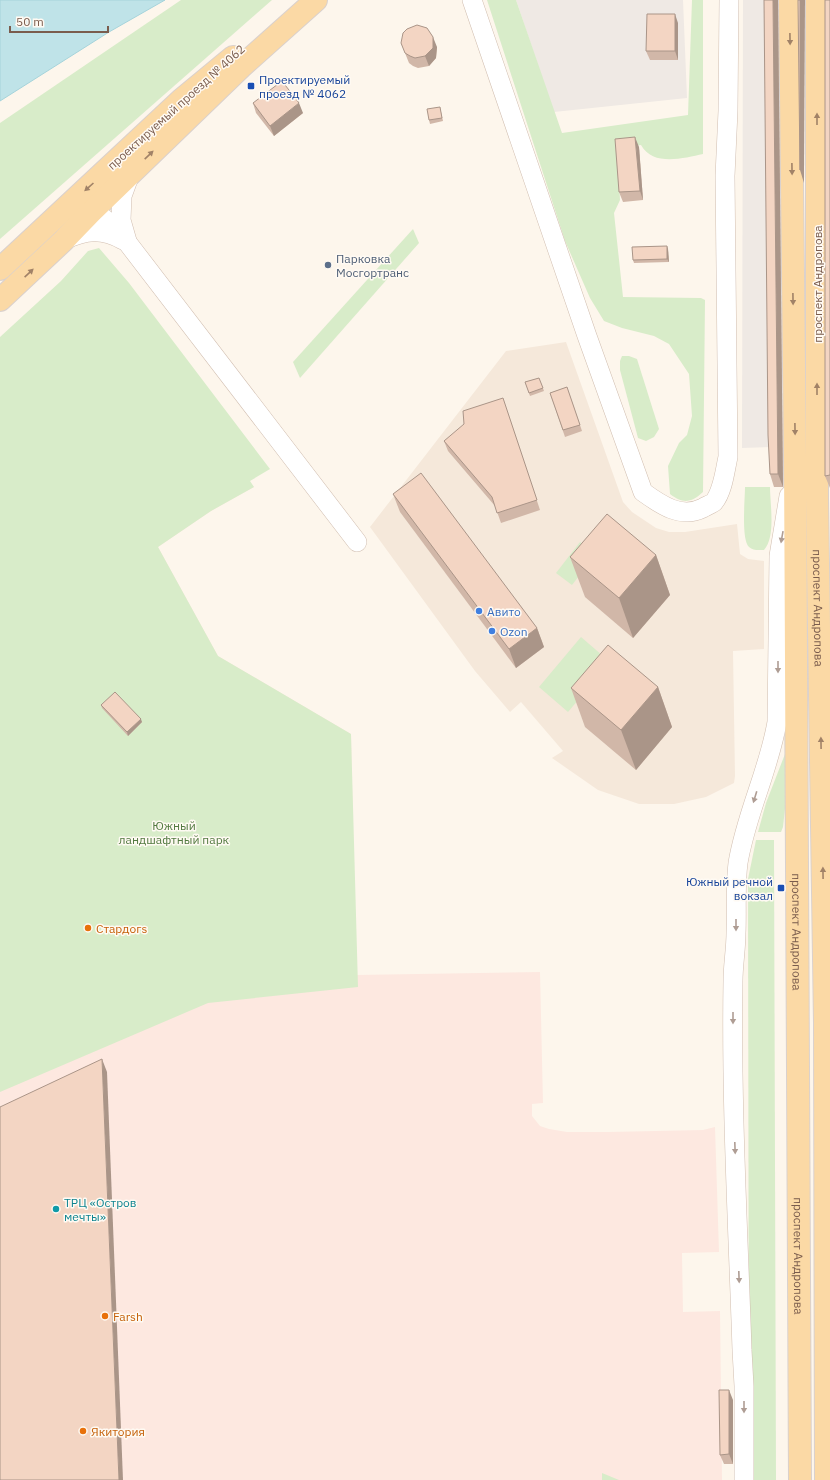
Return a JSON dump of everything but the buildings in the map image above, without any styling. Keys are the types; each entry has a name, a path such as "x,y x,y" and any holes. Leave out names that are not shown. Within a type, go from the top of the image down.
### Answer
{"main road":[{"name":"проектируемый проезд № 4062","path":"0,269 182,100 232,58 294,0"},
{"name":"проектируемый проезд № 4062","path":"0,300 267,43 316,0"},
{"name":"проспект Андропова","path":"790,0 795,457 800,1480"},
{"name":"проспект Андропова","path":"817,0 818,609 828,1031 826,1480"}],"street":[{"path":"472,0 587,336 643,492 658,503 680,512 695,512 714,502 723,482 728,457 725,176 728,111 729,0"},
{"path":"127,242 121,220 122,196 130,174"},
{"path":"58,215 71,211 91,212 103,217 127,242 356,542"},
{"path":"64,240 77,234 95,231 112,234 127,242"},
{"path":"744,1480 744,1386 732,1072 736,892 738,864 745,831 773,746 777,722 778,556 795,457"},
{"path":"817,498 830,516"},
{"path":"818,609 830,579"}],"shaded area":[{"path":"516,0 683,0 687,98 554,112"},
{"path":"743,0 768,0 772,447 742,448"},
{"path":"566,342 623,502 632,512 656,528 669,532 685,532 737,524 740,554 748,559 764,561 764,649 733,651 734,783 706,797 674,804 639,804 598,790 552,758 563,751 521,702 510,712 475,671 370,527 506,351"},
{"path":"0,379 254,487 211,511 158,547 218,656 351,734 356,975 540,972 543,1103 532,1104 532,1116 540,1126 567,1132 703,1130 715,1127 719,1252 682,1253 683,1312 720,1311 722,1480 0,1480"}],"green space":[{"path":"181,0 272,0 0,239 0,123"},
{"path":"487,0 516,0 562,133 688,115 692,0 703,0 703,154 678,159 661,159 646,152 641,145 617,148 620,200 614,213 623,297 701,298 705,300 703,492 691,500 683,501 670,494 668,466 679,443 687,435 692,416 689,374 669,344 654,336 622,328 604,321 590,298 565,241"},
{"path":"413,229 419,243 300,378 293,362"},
{"name":"Южный ландшафтный парк","path":"99,248 129,283 270,469 250,481 254,487 211,511 158,547 218,656 351,734 358,987 208,1003 0,1092 0,337 61,281 88,251"},
{"path":"622,356 629,356 637,359 659,429 654,437 646,441 638,438 620,370 620,361"},
{"path":"745,487 770,487 771,529 768,544 764,550 752,549 747,543 744,528"},
{"path":"580,542 596,554 572,585 556,573"},
{"path":"581,637 610,662 568,712 539,687"},
{"path":"785,754 787,754 787,791 783,827 781,832 758,832 766,803"},
{"path":"756,840 774,840 776,1480 749,1480 748,879"},
{"path":"602,1473 619,1480 602,1480"}],"water":[{"path":"0,0 165,0 109,32 0,101"}],"place":[{"name":"Проектируемый проезд № 4062","path":"251,86"},
{"name":"Парковка Мосгортранс","path":"328,265"},
{"name":"Авито","path":"479,611"},
{"name":"Ozon","path":"492,631"},
{"name":"Южный речной вокзал","path":"781,888"},
{"name":"Стардогs","path":"88,928"},
{"name":"ТРЦ «Остров мечты»","path":"56,1209"},
{"name":"Farsh","path":"105,1316"},
{"name":"Якитория","path":"83,1431"}]}
